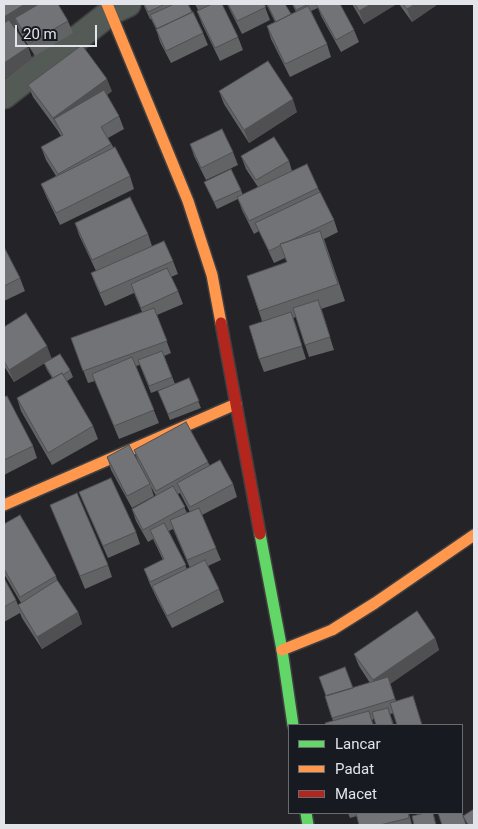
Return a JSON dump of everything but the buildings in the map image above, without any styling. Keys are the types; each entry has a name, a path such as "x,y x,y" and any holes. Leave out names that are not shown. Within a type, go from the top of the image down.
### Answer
{"street":[{"path":"4,96 116,7 188,202 209,266 282,650 293,724"},
{"path":"4,505 236,404"},
{"path":"282,650 332,630 474,535"}],"traffic: fast":[{"path":"260,534 282,650 293,724"},
{"path":"306,814 308,825"}],"traffic: slow":[{"path":"107,4 188,201 212,275 221,323"},
{"path":"4,505 236,404"},
{"path":"282,650 332,630 474,535"}],"traffic: jam":[{"path":"221,323 260,534"}]}
